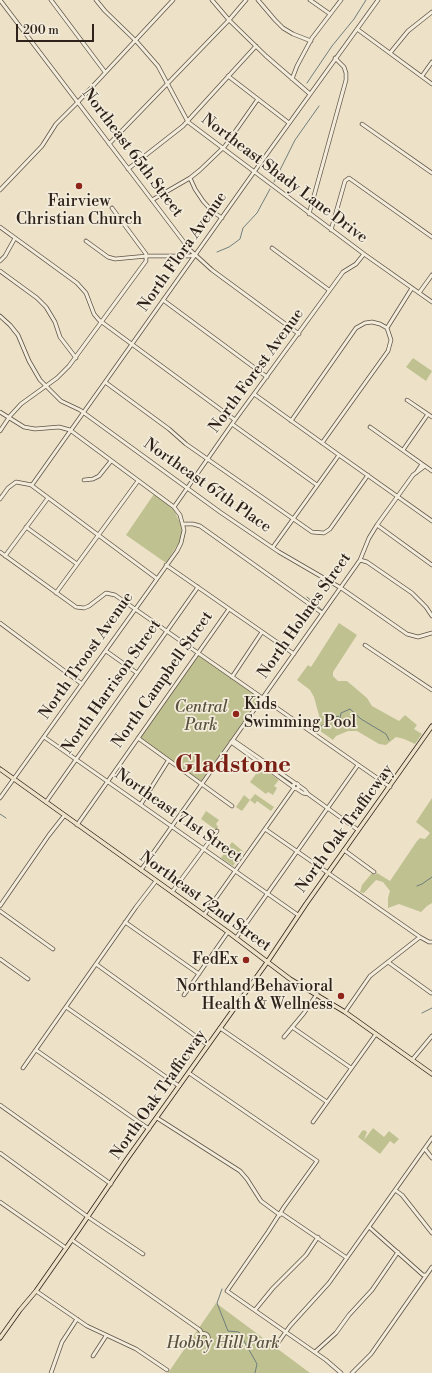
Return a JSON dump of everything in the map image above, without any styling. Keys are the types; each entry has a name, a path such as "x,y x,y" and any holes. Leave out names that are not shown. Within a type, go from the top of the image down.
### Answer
{"main road":[{"name":"North Oak Trafficway","path":"0,1338 72,1240 268,961 298,915 432,726"},
{"name":"Northeast 72nd Street","path":"0,769 228,932 292,980 345,1012 432,1074"}],"street":[{"name":"Northeast 65th Street","path":"0,0 190,250 212,270 298,334"},
{"path":"51,0 105,72"},
{"name":"Northeast Shady Lane Drive","path":"96,0 158,66 188,122 309,214 432,302"},
{"path":"0,190 42,146 53,128 172,0"},
{"path":"212,0 229,20 256,46 310,94"},
{"path":"109,144 229,20 246,0"},
{"path":"258,0 283,28 293,34 311,41"},
{"path":"310,0 330,14"},
{"path":"292,79 297,66 311,41 341,0"},
{"name":"North Flora Avenue","path":"31,485 335,58 378,0"},
{"path":"390,53 408,31 432,12"},
{"path":"357,29 432,84"},
{"path":"128,170 188,122 256,46"},
{"path":"309,214 346,80 344,66 335,58"},
{"path":"422,76 432,62"},
{"path":"228,76 289,123"},
{"path":"152,200 190,178 223,148 258,99"},
{"path":"362,124 432,173"},
{"path":"190,178 203,201 213,212 222,218"},
{"path":"331,230 345,181 350,178 432,237"},
{"path":"0,431 9,418 27,399 66,370 146,261 146,254 112,208"},
{"path":"0,227 77,283 86,293 95,316 102,322 236,420"},
{"path":"0,261 5,256 15,238"},
{"path":"86,241 113,259 147,256 195,255"},
{"path":"272,248 329,290"},
{"name":"North Forest Avenue","path":"174,507 329,290 343,272 358,262 364,254"},
{"path":"0,271 37,298 46,307 55,322 60,337 76,358"},
{"path":"419,293 432,274"},
{"path":"322,443 388,351 390,340 387,328 412,288"},
{"path":"163,300 267,377"},
{"name":"Northeast 67th Place","path":"0,316 18,335 35,372 45,386 61,401 83,412 272,548 341,588 407,634 418,637 432,633"},
{"path":"291,421 356,328 363,324 372,322 387,328"},
{"path":"105,382 169,429 186,444 312,532 320,533 330,530 368,475"},
{"path":"254,394 432,521"},
{"path":"407,400 432,417"},
{"path":"0,412 24,427 36,429 59,427 70,430 174,507 180,515 183,524 200,526 322,613"},
{"path":"403,450 428,414"},
{"path":"232,424 317,485"},
{"path":"370,427 432,471"},
{"path":"272,548 339,455"},
{"path":"84,480 93,479 99,476 111,460"},
{"name":"North Holmes Street","path":"141,870 341,588 360,560 369,538 397,496 423,465"},
{"path":"56,593 138,481"},
{"path":"0,499 8,488 16,482 31,485 156,578"},
{"path":"5,556 48,498"},
{"name":"North Troost Avenue","path":"0,798 106,651 181,543 184,530 183,524"},
{"path":"377,526 432,565"},
{"path":"26,527 77,564"},
{"path":"0,552 73,606 81,608 86,607 106,593 115,595 390,787"},
{"path":"360,560 367,562 412,593 426,607 432,616"},
{"path":"166,565 294,654"},
{"name":"North Harrison Street","path":"46,802 198,587"},
{"name":"North Campbell Street","path":"77,825 229,609"},
{"path":"0,623 82,684"},
{"path":"232,677 262,632"},
{"path":"365,645 432,690"},
{"path":"106,651 136,673"},
{"name":"Northeast 71st Street","path":"44,737 298,915"},
{"path":"138,738 232,806"},
{"path":"232,741 296,786 305,790 308,794 358,830"},
{"path":"141,804 168,761"},
{"path":"236,938 358,765"},
{"path":"204,915 296,786"},
{"path":"0,906 49,835 64,816"},
{"path":"265,828 420,937 432,942"},
{"path":"172,892 217,831"},
{"path":"344,850 374,872"},
{"path":"22,1068 125,922 156,881"},
{"path":"0,911 53,949"},
{"path":"125,922 199,974"},
{"path":"184,995 228,932"},
{"path":"345,1012 368,978 420,937"},
{"path":"0,959 28,979"},
{"path":"388,962 431,993"},
{"path":"96,964 208,1045"},
{"path":"284,1037 317,994"},
{"path":"66,1007 179,1086"},
{"path":"292,1027 351,1068"},
{"path":"220,1028 327,1102"},
{"path":"313,1122 376,1034"},
{"path":"412,1060 432,1036"},
{"path":"36,1050 149,1129"},
{"path":"189,1073 317,1161 227,1291 332,1364 341,1373"},
{"path":"0,1105 111,1184"},
{"path":"157,1118 240,1171 261,1201 318,1237 347,1258"},
{"path":"275,1347 296,1318 329,1283 432,1138"},
{"path":"425,1149 432,1158"},
{"path":"0,1153 88,1217 143,1254"},
{"path":"395,1190 402,1195 432,1233"},
{"path":"0,1202 66,1248"},
{"path":"369,1227 426,1276"},
{"path":"255,1310 273,1288 306,1255 318,1237"},
{"path":"72,1240 200,1330 202,1334"},
{"path":"315,1352 336,1333 372,1290 398,1252"},
{"path":"352,1373 370,1354 432,1267"},
{"path":"36,1290 77,1319 106,1336 141,1352 167,1370"},
{"path":"51,1373 62,1342 77,1319"},
{"path":"93,1356 106,1336"}],"green space":[{"path":"413,358 432,371 426,381 406,367"},
{"path":"154,494 174,510 181,525 182,533 180,541 166,563 126,535"},
{"path":"339,623 357,635 333,672 333,676 338,681 347,681 367,698 372,706 399,721 405,715 417,725 414,729 422,734 415,744 396,737 386,745 379,744 357,731 348,731 336,736 333,740 313,726 320,719 314,697 310,690 297,680 308,665 311,667"},
{"name":"Central Park","path":"199,655 260,698 201,781 140,738"},
{"path":"261,767 279,780 274,786 277,788 273,795 268,792 266,794 250,782"},
{"path":"255,794 274,807 271,811 257,801 255,804 250,800"},
{"path":"244,795 250,800 242,811 236,807"},
{"path":"432,798 432,903 421,912 399,904 388,908 390,891 383,882 376,880 364,893 360,892 362,885 372,873 375,875 377,873 390,881 417,841 420,838 425,839 430,833 416,822"},
{"path":"206,811 219,820 216,824 218,827 216,830 201,819"},
{"path":"232,842 244,852 233,866 221,858"},
{"path":"373,1128 384,1137 389,1131 399,1139 394,1144 390,1141 380,1154 358,1137 364,1130 367,1132 364,1140"},
{"name":"Hobby Hill Park","path":"216,1303 310,1373 168,1373"}],"waterway":[{"path":"307,83 332,46 354,19 366,0"},
{"path":"274,182 295,140 319,106"},
{"path":"217,252 229,247 240,239 243,228 257,213 270,189"},
{"path":"307,597 322,610"},
{"path":"321,726 326,724 326,720 329,717 333,718 338,716 340,718 341,713 350,709 361,719 386,734 389,740"},
{"path":"0,814 6,818"},
{"path":"417,886 432,877"},
{"path":"422,1013 432,1008"},
{"path":"222,1289 217,1303 228,1331 239,1332 257,1364 255,1373"}],"place":[{"name":"Fairview Christian Church","path":"79,186"},
{"name":"Kids Swimming Pool","path":"236,714"},
{"name":"FedEx","path":"246,960"},
{"name":"Northland Behavioral Health & Wellness","path":"341,996"}],"district":[{"name":"Gladstone","path":"233,766"}]}
